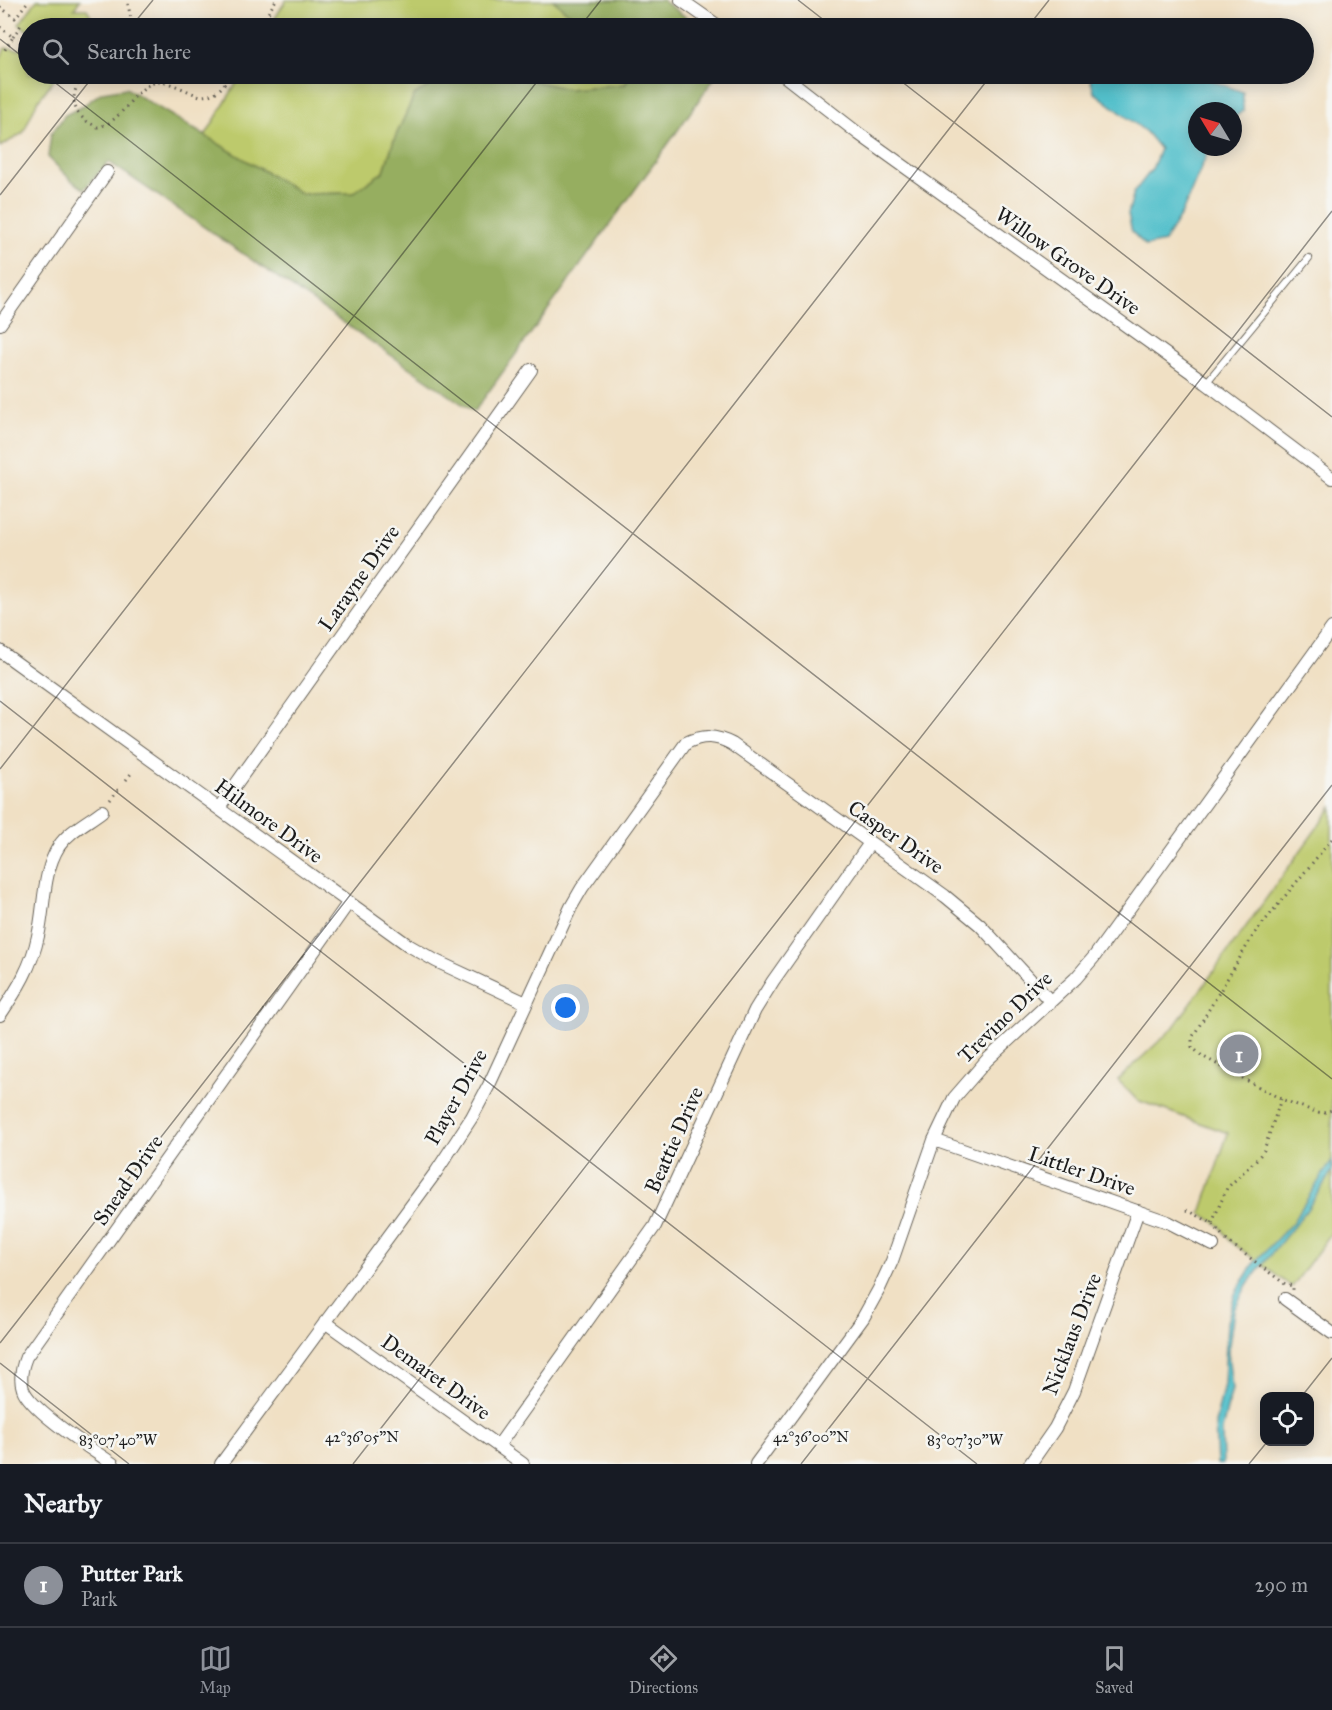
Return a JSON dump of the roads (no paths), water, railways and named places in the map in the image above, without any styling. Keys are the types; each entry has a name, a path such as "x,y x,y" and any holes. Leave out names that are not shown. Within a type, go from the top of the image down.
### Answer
{"street":[{"path":"681,0 707,18"},
{"name":"Willow Grove Drive","path":"795,84 868,141 1206,383 1332,478"},
{"path":"0,324 107,172"},
{"name":"Larayne Drive","path":"219,808 531,370"},
{"name":"Trevino Drive","path":"756,1464 874,1299 892,1261 934,1140 948,1108 969,1078 1076,978 1108,939 1332,628"},
{"name":"Hilmore Drive","path":"0,651 408,945 436,961 526,1003"},
{"name":"Casper Drive","path":"699,738 714,736 732,744 961,909 980,925 1050,1001"},
{"name":"Player Drive","path":"221,1464 436,1172 472,1117 489,1085 562,925 582,888 680,749 686,743 699,738"},
{"path":"0,1015 21,983 32,957 39,934 46,879 53,858 68,836 102,811"},
{"name":"Beattie Drive","path":"498,1446 655,1226 755,1010 870,843"},
{"name":"Snead Drive","path":"113,1464 33,1404 23,1389 21,1373 26,1357 349,902"},
{"name":"Littler Drive","path":"934,1140 1182,1227 1213,1245"},
{"name":"Nicklaus Drive","path":"1030,1464 1055,1428 1074,1391 1138,1211"},
{"path":"1285,1299 1332,1333"},
{"name":"Demaret Drive","path":"325,1322 523,1464"}],"lane":[{"path":"1206,383 1309,258"}],"water":[{"path":"1092,84 1221,84 1243,92 1242,112 1242,102 1188,102 1188,156 1206,156 1182,213 1164,242 1146,246 1132,232 1128,214 1134,192 1152,169 1160,149 1146,132 1094,92"},
{"path":"1332,1160 1332,1170 1327,1179 1306,1211 1248,1283 1234,1310 1228,1352 1232,1389 1222,1430 1223,1464 1217,1464 1215,1424 1224,1384 1227,1322 1235,1294 1253,1264 1292,1223"}],"place":[{"name":"Putter Park","path":"1239,1054"}]}
